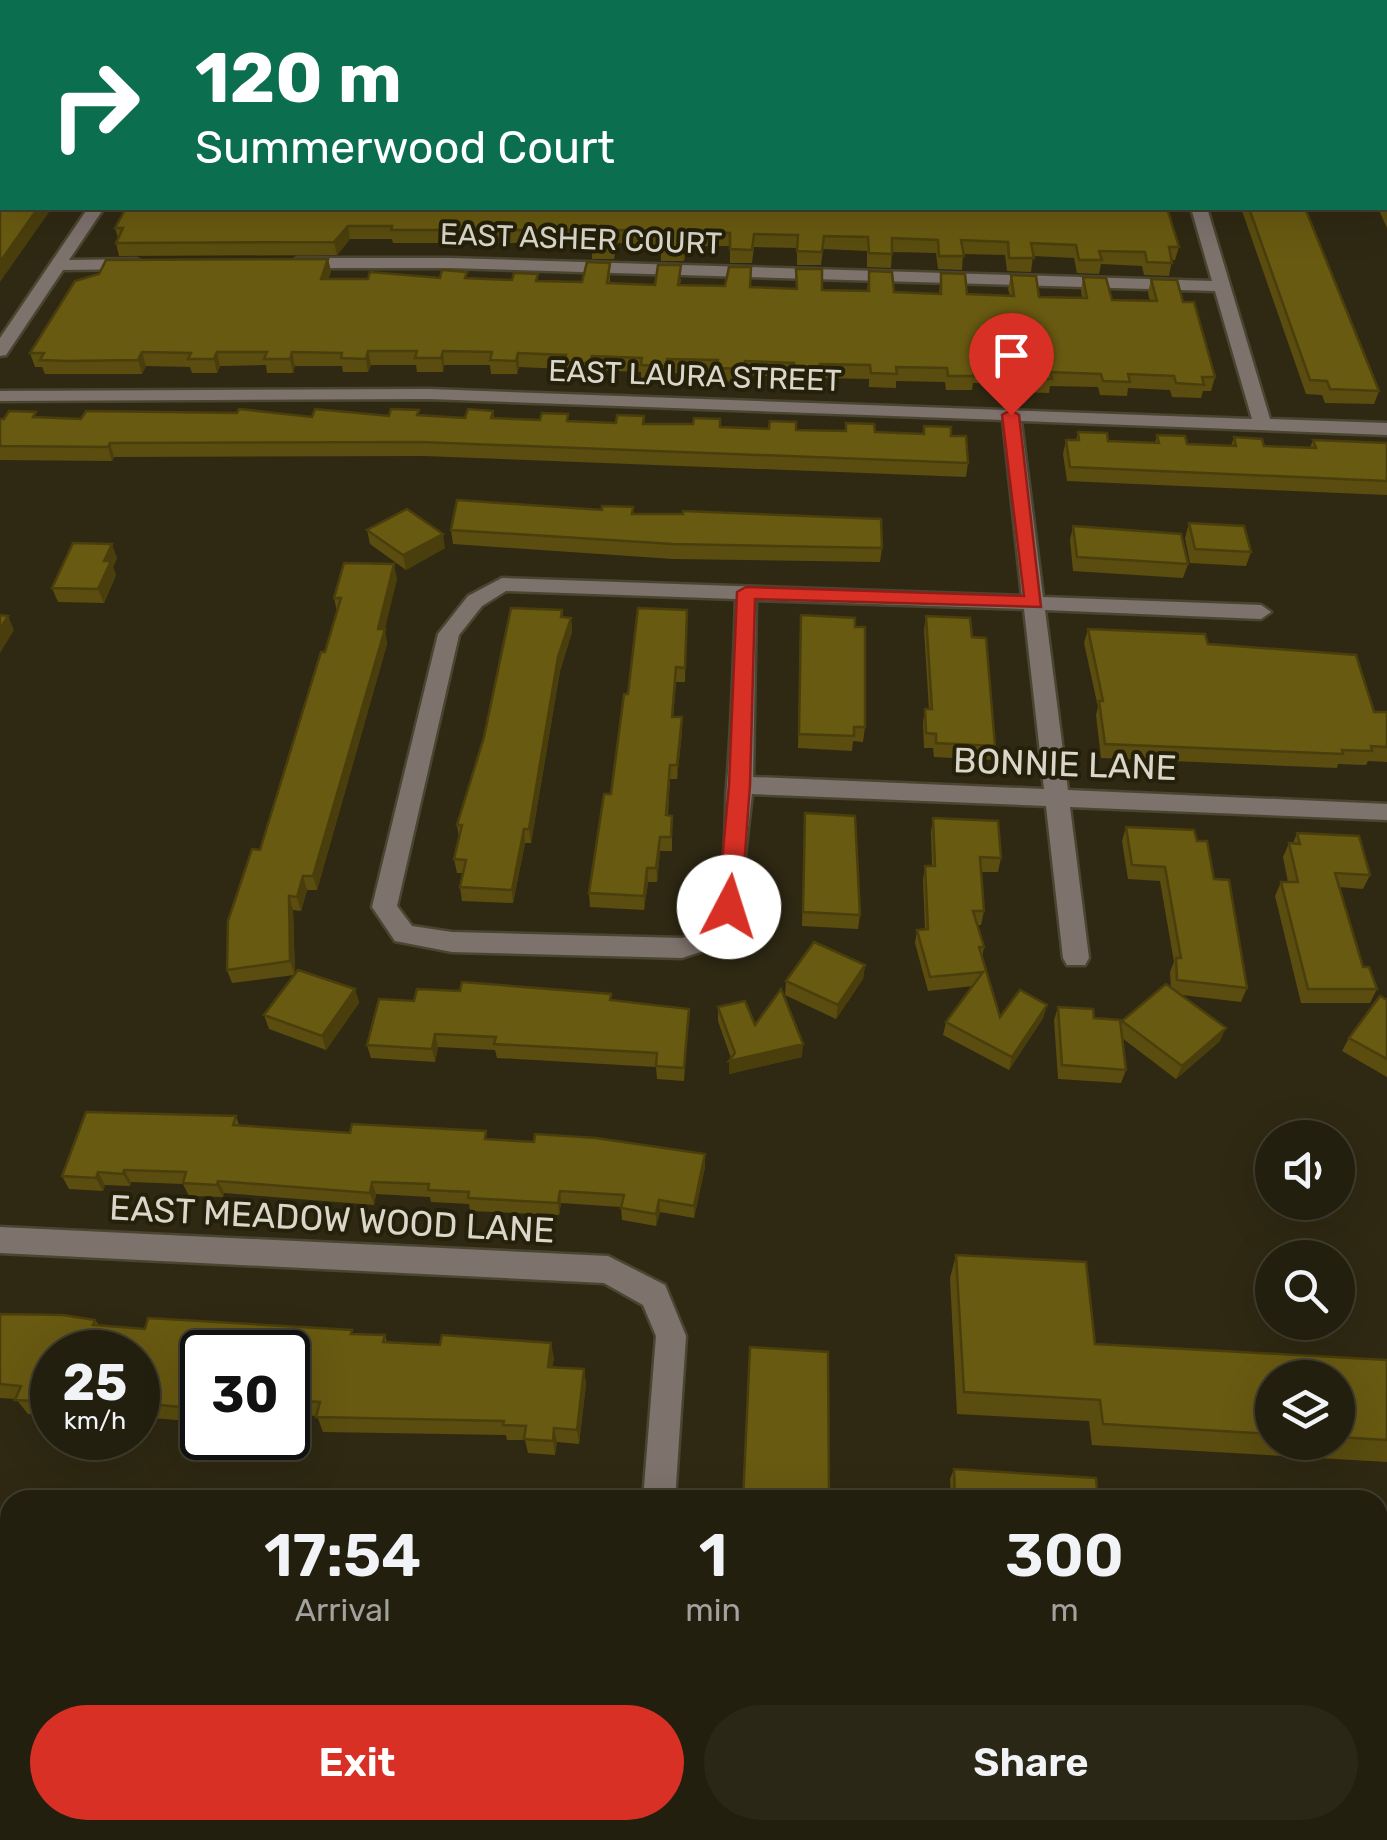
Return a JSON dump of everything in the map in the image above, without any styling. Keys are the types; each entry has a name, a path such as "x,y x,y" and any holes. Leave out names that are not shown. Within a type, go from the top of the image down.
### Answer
{"street":[{"path":"0,351 95,210"},
{"path":"1200,210 1262,424"},
{"name":"EAST ASHER COURT","path":"274,264 450,262 1222,286"},
{"path":"58,265 156,264"},
{"name":"EAST LAURA STREET","path":"0,396 429,394 1387,429"},
{"path":"1011,415 1076,958"},
{"path":"746,592 740,785 729,907 714,936 682,948 452,942 404,934 384,907 448,634 475,601 502,584 746,592 1034,602 1262,612"},
{"name":"BONNIE LANE","path":"740,785 1387,812"},
{"name":"EAST MEADOW WOOD LANE","path":"0,1240 608,1270 654,1295 671,1336 660,1490"}],"building":[{"path":"0,210 37,210 0,262"},
{"path":"125,210 1168,210 1179,247 1169,247 1172,263 1147,262 1145,252 1099,251 1102,260 1079,260 1076,245 1031,243 1034,258 1009,258 1008,242 961,240 964,256 939,256 938,240 892,238 892,254 869,253 868,237 824,236 822,252 797,251 798,235 754,234 752,250 730,249 730,233 687,232 683,248 661,247 663,231 617,230 614,246 591,245 594,230 391,230 392,226 348,226 334,242 116,243 123,228 115,228"},
{"path":"1250,210 1306,210 1379,391 1330,389 1327,381 1310,380"},
{"path":"328,259 321,279 368,279 370,272 440,278 442,270 467,272 465,278 512,280 514,273 538,274 536,281 582,282 587,262 610,263 607,283 655,285 658,265 681,265 678,285 725,286 729,267 751,267 750,287 797,289 796,269 822,269 822,290 869,291 869,271 892,272 894,292 941,294 941,273 965,274 967,294 1014,296 1011,275 1036,276 1039,297 1087,298 1083,277 1106,278 1112,300 1157,301 1151,279 1177,280 1183,302 1194,302 1215,377 1202,377 1204,385 1176,383 1174,376 1128,374 1130,382 1103,381 1101,374 1050,372 1052,379 1025,378 1024,370 973,369 974,376 948,376 947,368 896,367 897,374 871,373 870,365 820,364 820,371 794,370 794,363 745,361 744,369 717,368 718,360 667,359 666,366 641,365 642,358 592,356 590,363 564,362 566,355 518,353 516,361 490,360 492,352 443,351 441,358 415,358 417,351 368,351 366,359 341,358 342,353 292,352 290,359 264,359 267,352 217,352 214,359 188,359 191,353 142,352 138,360 67,361 40,360 44,353 30,353 75,281 99,274 106,260"},
{"path":"239,409 312,417 315,409 389,416 391,409 419,410 417,415 465,418 468,409 493,411 491,418 540,420 542,413 568,414 567,421 616,423 617,415 644,416 643,424 693,424 694,418 720,419 720,427 769,429 770,421 796,422 796,430 846,431 846,423 874,424 875,432 924,434 924,426 951,427 951,436 966,436 968,463 421,442 0,446 0,419 9,411 36,412 33,417 81,419 86,411 237,413"},
{"path":"1078,432 1107,433 1108,441 1159,443 1157,435 1185,436 1187,444 1236,446 1234,437 1262,439 1264,446 1316,448 1313,440 1387,443 1387,481 1070,467 1066,440 1079,440"},
{"path":"457,500 602,510 602,506 633,507 632,514 683,511 881,519 882,548 673,544 451,530"},
{"path":"407,509 443,534 403,555 367,530"},
{"path":"1189,523 1244,526 1251,552 1195,549"},
{"path":"1073,526 1181,534 1188,564 1077,557"},
{"path":"73,543 112,544 104,561 111,561 98,589 52,588"},
{"path":"344,563 394,564 378,629 385,629 313,876 303,876 297,897 289,896 290,961 227,970 228,921 252,849 260,850 321,652 325,652 341,598 334,598"},
{"path":"511,608 562,610 561,617 571,618 558,657 529,829 524,829 512,890 460,887 466,860 454,859 462,825 457,825 484,737"},
{"path":"638,608 687,610 685,668 676,667 672,717 682,717 677,765 670,765 666,815 672,816 671,837 660,837 656,868 647,868 644,896 589,893 604,794 611,794"},
{"path":"801,615 855,618 855,627 865,627 865,727 854,727 854,736 799,734"},
{"path":"926,616 970,618 972,637 986,638 995,746 936,743 936,734 926,733 925,709 932,709"},
{"path":"1088,629 1205,634 1208,644 1356,655 1374,712 1387,712 1387,747 1342,750 1343,754 1105,744 1099,701 1103,701"},
{"path":"805,813 855,816 860,915 803,912"},
{"path":"933,818 998,821 1001,858 980,857 984,911 973,911 984,947 979,947 1000,1017 1020,990 1047,1005 1012,1057 946,1022 983,972 930,977 917,930 928,929 925,866 935,866"},
{"path":"1126,827 1194,830 1197,841 1207,841 1214,879 1229,880 1247,988 1177,980 1176,958 1181,958 1165,867 1132,865"},
{"path":"1297,833 1359,836 1370,875 1335,873 1363,967 1369,967 1377,989 1308,989 1281,882 1298,882 1289,843 1300,844"},
{"path":"814,942 865,965 838,1005 786,981"},
{"path":"298,970 355,989 322,1036 264,1015"},
{"path":"462,982 611,994 610,1000 689,1009 684,1068 656,1066 657,1053 494,1044 496,1037 435,1034 432,1049 367,1045 379,999 414,1001 417,989 460,991"},
{"path":"1166,984 1226,1028 1182,1066 1122,1021"},
{"path":"781,989 803,1044 729,1061 735,1053 718,1007 745,1001 755,1025"},
{"path":"1380,996 1387,1000 1387,1059 1349,1038"},
{"path":"1058,1007 1093,1009 1094,1018 1120,1020 1126,1070 1062,1065"},
{"path":"86,1112 236,1116 233,1125 350,1133 352,1124 486,1131 485,1139 534,1142 535,1134 596,1138 705,1154 694,1206 659,1200 656,1214 621,1208 624,1195 560,1191 558,1203 468,1198 469,1192 428,1190 429,1184 372,1182 370,1193 218,1181 217,1185 183,1183 186,1172 124,1170 123,1174 98,1172 96,1178 62,1176"},
{"path":"956,1255 1086,1262 1095,1344 1387,1360 1387,1440 1355,1438 1355,1360 1255,1360 1255,1433 1103,1424 1100,1400 964,1392"},
{"path":"0,1314 63,1315 95,1320 93,1325 145,1329 148,1318 352,1330 351,1334 385,1335 383,1342 440,1345 442,1335 551,1343 548,1367 584,1369 577,1430 554,1428 553,1441 524,1439 526,1426 503,1425 504,1421 316,1417 320,1402 310,1401 310,1330 180,1330 180,1407 160,1405 160,1330 30,1330 30,1401 15,1400 21,1386 0,1384"},
{"path":"750,1347 828,1352 829,1490 743,1490"},
{"path":"954,1469 1096,1478 1097,1490 955,1490"}],"route":[{"path":"729,907 740,785 746,592 1034,602 1011,415"}]}
